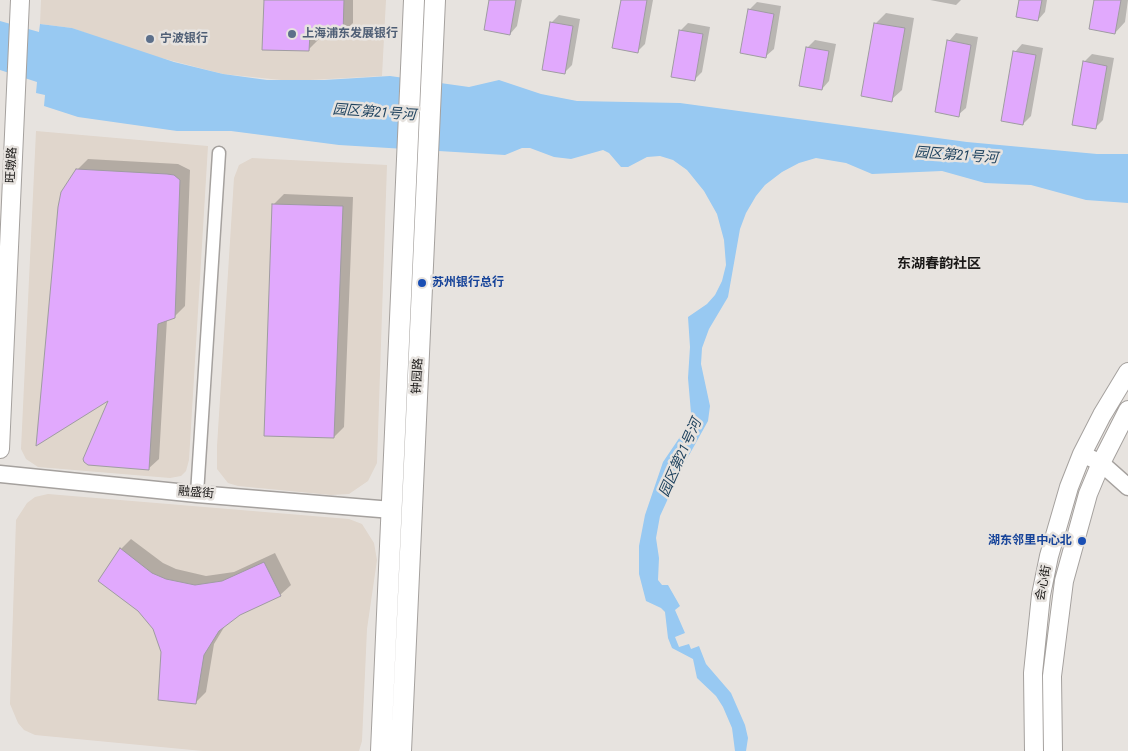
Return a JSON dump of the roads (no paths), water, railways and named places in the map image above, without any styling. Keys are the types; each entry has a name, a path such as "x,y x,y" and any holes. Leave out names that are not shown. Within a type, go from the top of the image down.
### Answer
{"main road":[{"name":"钟园路","path":"381,751 414,0"},
{"name":"钟园路","path":"401,751 435,0"},
{"name":"旺墩路","path":"0,449 19,7"},
{"name":"会心街","path":"1034,751 1033,673 1041,595 1058,523 1082,454 1102,414 1128,372"},
{"name":"会心街","path":"1054,751 1052,676 1061,600 1077,529 1101,463 1128,410"}],"street":[{"path":"197,494 219,154"},
{"path":"1082,454 1101,463 1128,487"},
{"name":"融盛街","path":"0,474 197,494 392,510"}],"water":[{"name":"园区第21号河","path":"0,21 39,32 40,24 72,28 174,62 223,74 267,80 324,80 390,76 469,87 499,80 541,94 577,101 680,103 967,142 1097,154 1128,154 1128,203 1086,200 1031,185 985,183 942,171 872,174 846,163 816,158 799,163 782,172 765,185 756,196 746,213 740,229 728,297 709,329 702,348 701,364 710,406 708,421 683,466 660,516 656,538 659,558 658,580 662,585 668,585 680,606 675,610 685,633 675,637 679,647 689,644 691,649 699,646 706,664 731,693 745,725 748,738 746,751 735,751 732,728 723,707 716,696 697,678 693,659 672,648 668,638 665,612 646,601 639,574 639,546 645,515 663,462 684,431 691,413 688,378 690,347 688,317 707,304 715,295 722,281 726,265 724,240 717,214 704,191 687,170 673,160 660,156 647,157 628,167 621,167 609,153 603,150 571,159 554,157 530,148 522,148 505,155 339,145 231,131 177,131 78,117 44,106 45,95 36,93 37,82 0,70"}],"place":[{"name":"上海浦东发展银行","path":"292,34"},
{"name":"宁波银行","path":"150,39"},
{"name":"苏州银行总行","path":"422,283"},
{"name":"湖东邻里中心北","path":"1082,541"}],"district":[{"name":"东湖春韵社区","path":"939,264"}]}
